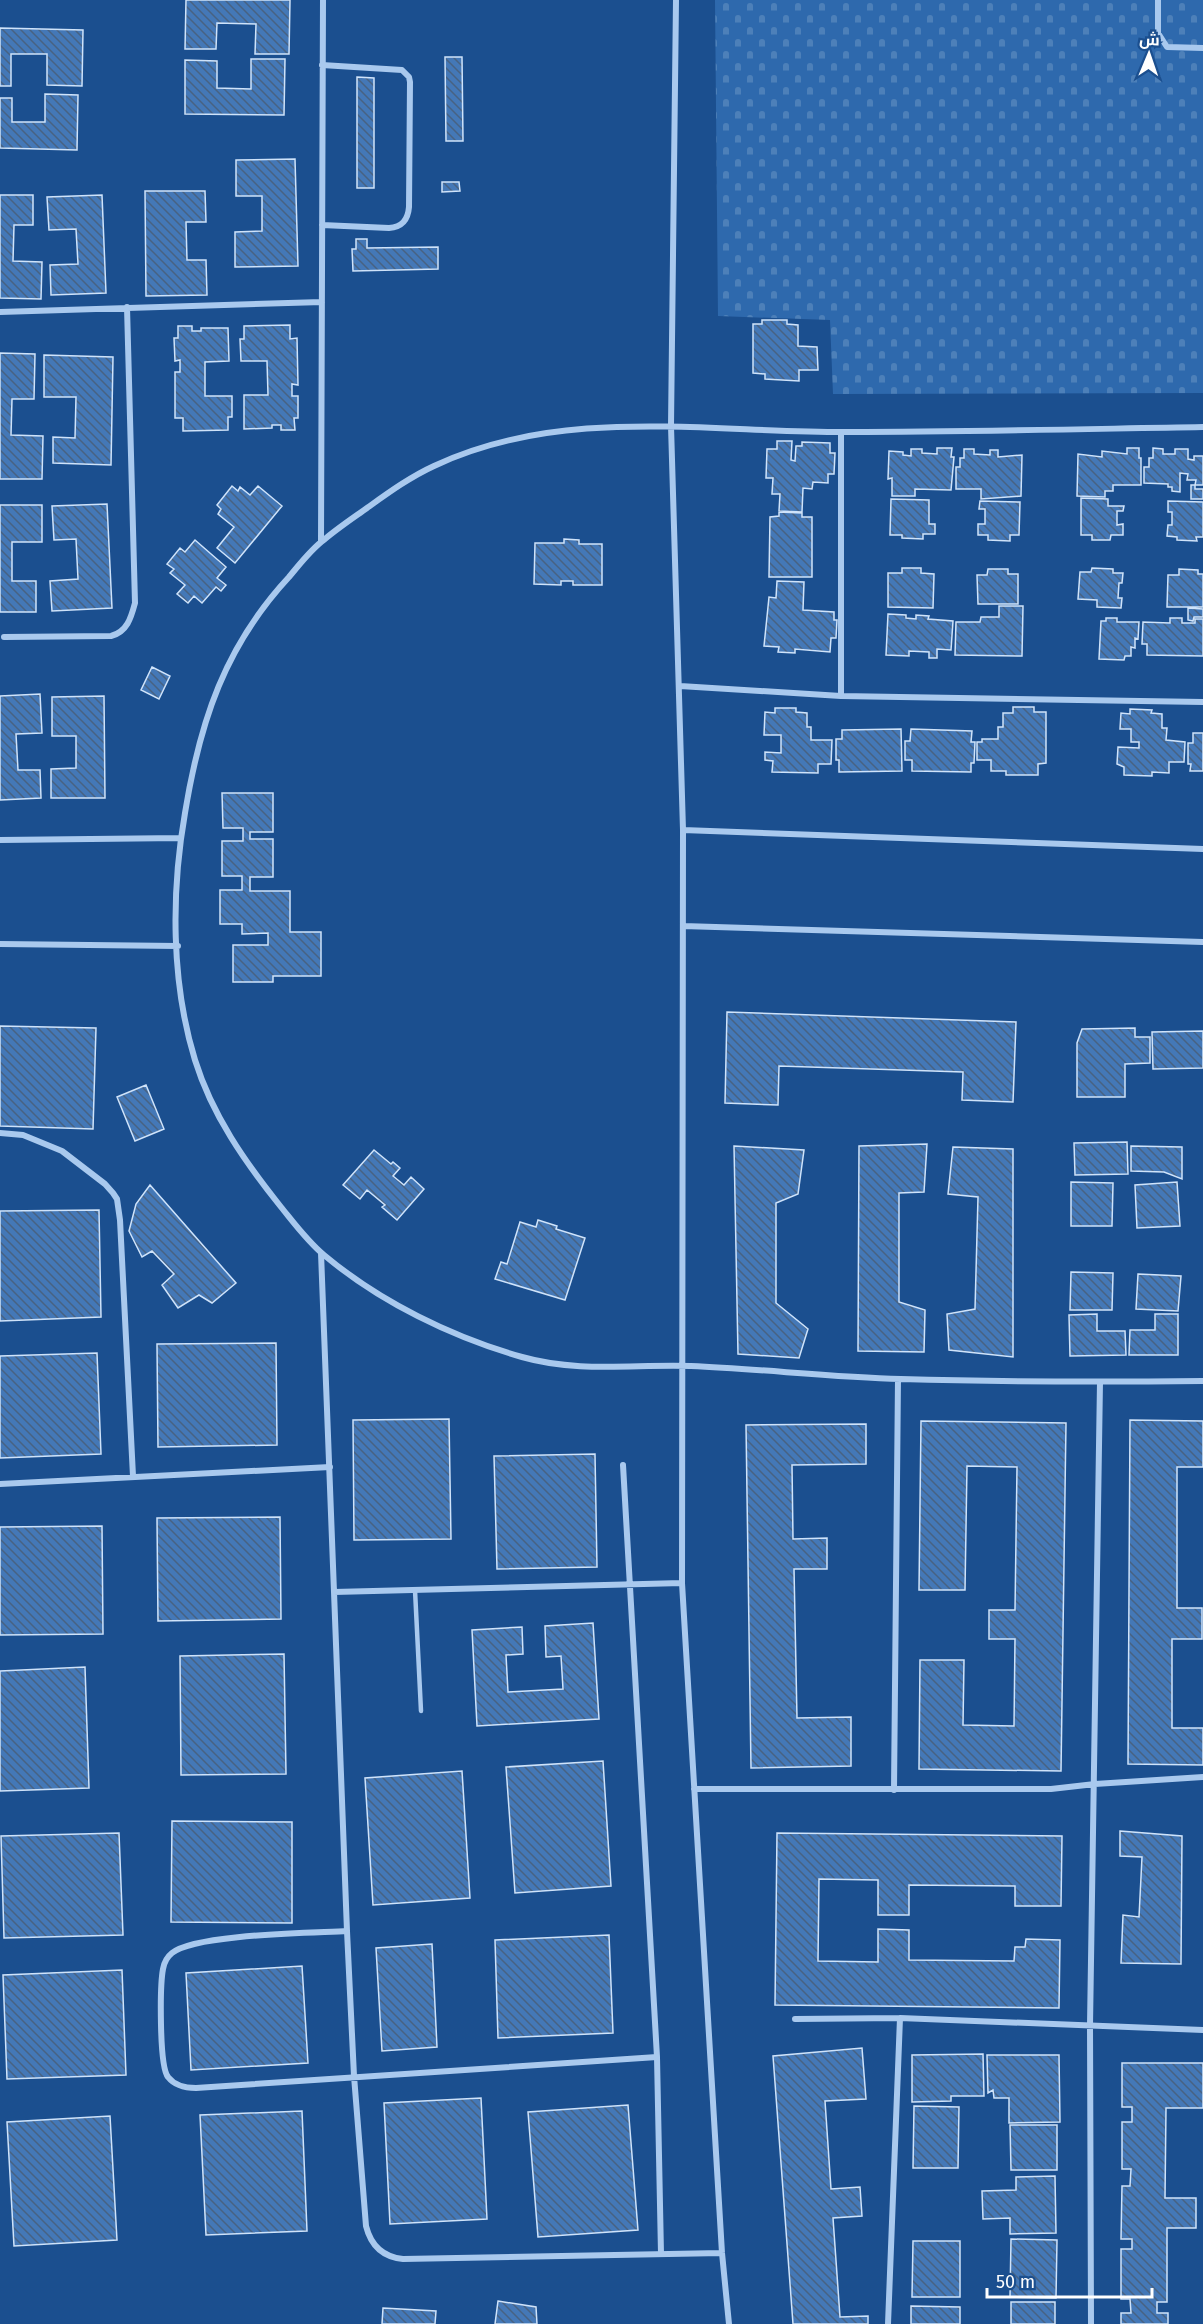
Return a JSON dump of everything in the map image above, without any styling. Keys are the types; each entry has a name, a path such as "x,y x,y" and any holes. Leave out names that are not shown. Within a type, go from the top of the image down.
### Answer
{"street":[{"path":"321,542 323,0"},
{"path":"675,0 671,426 683,830 682,1583 722,2253 729,2324"},
{"path":"1158,0 1158,33 1167,47 1203,48"},
{"path":"322,65 402,70 409,77 410,82 409,207 404,223 388,228 322,225"},
{"path":"0,312 322,302"},
{"path":"4,637 111,636 122,631 132,616 135,603 127,307"},
{"path":"1203,428 841,433 671,426 593,429 521,436 432,466 321,542 270,597 240,640 218,683 188,790 180,838 176,891 180,986 187,1031 211,1102 230,1137 289,1218 321,1253 382,1296 453,1332 523,1357 576,1367 683,1366 898,1379 1203,1381"},
{"path":"841,433 841,696"},
{"path":"680,686 841,696 1203,702"},
{"path":"683,830 1203,849"},
{"path":"0,840 180,838"},
{"path":"683,926 1203,942"},
{"path":"0,944 178,946"},
{"path":"0,1133 23,1135 62,1151 105,1184 117,1199 133,1476"},
{"path":"321,1253 354,2076 366,2226 373,2244 386,2255 403,2259 722,2253"},
{"path":"894,1790 898,1379"},
{"path":"1091,2324 1090,2025 1100,1382"},
{"path":"623,1465 657,2057 662,2254"},
{"path":"0,1484 330,1467"},
{"path":"334,1592 682,1583"},
{"path":"694,1789 1052,1789 1203,1777"},
{"path":"347,1931 216,1939 180,1948 170,1954 163,1970 161,2045 163,2068 167,2077 184,2088 657,2057"},
{"path":"888,2324 900,2018"},
{"path":"795,2019 900,2018 1203,2030"}],"lane":[{"path":"415,1590 421,1711"}],"green space":[{"path":"715,0 1203,0 1203,393 833,394 830,320 718,316"}],"building":[{"path":"186,0 290,0 289,54 255,54 256,24 217,23 216,49 185,49"},
{"path":"0,28 83,30 82,86 47,85 47,54 11,54 11,86 0,86"},
{"path":"445,57 462,57 463,141 446,141"},
{"path":"251,59 285,59 284,115 185,114 185,60 217,61 217,88 251,89"},
{"path":"357,77 374,78 374,188 357,188"},
{"path":"45,94 78,95 77,150 0,148 0,98 12,98 12,122 45,122"},
{"path":"295,159 298,266 235,267 235,232 262,231 262,196 236,196 236,160"},
{"path":"442,182 459,182 460,191 442,192"},
{"path":"145,191 205,191 206,222 186,222 187,260 206,260 207,295 146,296"},
{"path":"0,195 33,195 33,225 14,225 13,261 42,262 41,299 0,298"},
{"path":"102,195 106,293 51,295 50,265 78,264 76,229 49,230 47,197"},
{"path":"356,239 367,239 367,248 438,247 438,269 353,271 352,249 356,249"},
{"path":"762,320 787,320 787,324 798,325 798,346 817,347 818,370 799,370 799,381 765,379 765,374 753,373 753,324 762,324"},
{"path":"290,325 290,339 297,338 298,385 292,384 292,396 298,396 298,418 294,418 295,430 281,430 281,425 272,425 272,428 244,429 244,395 268,395 267,361 241,361 240,339 244,339 244,326"},
{"path":"178,326 192,326 192,331 201,331 201,328 228,328 229,361 205,362 205,396 232,396 232,417 228,417 228,430 183,431 183,418 175,418 175,372 180,372 180,360 175,361 174,338 178,338"},
{"path":"0,353 35,354 34,399 12,399 11,435 43,436 42,479 0,479"},
{"path":"44,355 113,357 111,465 53,463 53,437 75,438 76,397 44,397"},
{"path":"777,441 792,441 791,460 795,461 796,446 802,446 802,442 830,443 830,453 835,453 834,474 828,474 828,483 813,482 812,489 803,488 802,512 779,511 780,494 772,494 773,478 766,478 767,449 777,449"},
{"path":"937,448 952,448 951,457 954,457 951,490 915,489 915,496 892,496 892,478 888,479 889,451 903,452 903,455 911,456 911,449 922,449 922,453 937,454"},
{"path":"1127,448 1139,448 1141,485 1113,485 1113,491 1105,491 1105,497 1077,496 1078,454 1102,457 1102,451 1127,454"},
{"path":"1153,448 1163,449 1163,454 1175,454 1175,449 1188,449 1188,459 1194,460 1194,456 1203,456 1203,485 1195,485 1196,480 1187,480 1188,474 1180,473 1180,492 1172,491 1172,487 1168,487 1168,484 1144,483 1144,467 1149,467 1149,458 1153,458"},
{"path":"964,449 974,449 974,454 990,455 990,450 998,450 998,457 1022,455 1021,496 981,499 981,489 956,489 956,467 960,467 960,458 964,458"},
{"path":"1191,485 1195,485 1195,489 1203,489 1203,499 1191,499"},
{"path":"232,486 238,491 240,487 250,495 258,486 282,506 235,563 217,548 234,527 218,514 221,509 217,505"},
{"path":"1081,498 1108,499 1108,506 1124,506 1123,511 1117,511 1117,525 1123,524 1123,535 1111,535 1110,540 1092,540 1092,535 1081,535"},
{"path":"891,499 929,500 929,524 935,524 935,534 923,534 923,539 890,535"},
{"path":"980,501 1020,502 1019,535 1010,535 1010,541 988,540 988,535 978,535 978,524 985,524 985,509 979,509"},
{"path":"1168,501 1203,502 1203,537 1196,537 1197,541 1177,540 1177,537 1167,536 1168,525 1172,525 1172,512 1168,512"},
{"path":"107,504 112,608 52,611 50,581 78,579 76,539 54,540 52,506"},
{"path":"0,505 42,505 42,542 12,542 12,581 36,581 36,612 0,612"},
{"path":"779,512 802,513 802,517 812,517 812,577 769,577 770,517 779,516"},
{"path":"564,539 579,540 579,544 602,544 602,585 573,585 573,581 561,581 561,585 534,584 535,543 564,543"},
{"path":"195,540 226,567 217,578 226,585 221,591 216,587 202,603 194,596 188,603 177,594 185,585 170,573 174,569 167,564 180,548 185,552"},
{"path":"902,568 921,568 921,573 934,574 933,608 888,607 888,573 902,573"},
{"path":"1092,568 1113,569 1113,573 1123,573 1122,583 1119,583 1118,598 1122,598 1121,608 1097,607 1097,600 1078,599 1080,572 1091,572"},
{"path":"988,569 1008,569 1008,574 1018,574 1018,604 978,604 977,575 987,575"},
{"path":"1179,569 1198,570 1198,574 1203,574 1203,607 1167,607 1168,575 1179,575"},
{"path":"777,581 804,582 803,610 834,612 834,620 837,620 836,638 831,638 830,652 795,649 795,653 778,652 779,647 764,646 769,597 776,598"},
{"path":"999,606 1023,606 1022,656 955,655 956,622 980,622 981,617 999,617"},
{"path":"1188,608 1203,609 1203,617 1194,617 1193,621 1188,620"},
{"path":"888,614 906,615 906,618 916,619 916,615 929,616 928,619 953,621 951,650 937,649 937,658 929,658 929,652 909,651 909,656 886,655"},
{"path":"1106,618 1117,618 1117,622 1139,622 1135,648 1131,647 1131,656 1125,656 1124,660 1099,659 1101,621 1106,621"},
{"path":"1170,618 1182,618 1182,623 1195,623 1195,619 1203,619 1203,656 1147,655 1147,644 1142,644 1143,622 1170,623"},
{"path":"152,667 170,676 159,699 141,690"},
{"path":"40,694 42,733 16,734 18,770 40,770 41,798 0,800 0,696"},
{"path":"104,696 105,798 51,798 51,769 76,768 76,736 52,736 52,697"},
{"path":"1013,707 1034,707 1034,712 1046,712 1046,763 1038,764 1038,775 1006,775 1006,771 991,771 991,760 977,760 977,742 982,742 982,739 998,739 998,727 1003,727 1003,713 1013,713"},
{"path":"775,708 796,708 796,712 807,713 807,727 811,727 811,740 832,740 831,764 818,764 818,773 772,772 773,761 765,760 765,752 781,753 781,735 764,735 765,712 775,713"},
{"path":"1130,709 1152,710 1151,713 1162,714 1162,728 1167,728 1166,740 1185,742 1184,762 1169,762 1169,773 1152,772 1152,776 1124,775 1124,767 1117,764 1118,747 1139,748 1139,742 1131,742 1131,729 1120,729 1121,713 1130,714"},
{"path":"901,729 902,771 839,772 839,760 836,760 836,739 842,739 842,730"},
{"path":"911,729 972,731 971,742 975,742 971,772 912,771 912,760 905,760 905,741 910,741"},
{"path":"1193,733 1203,733 1203,771 1190,771 1191,764 1188,764 1188,743 1193,743"},
{"path":"222,793 273,793 273,832 250,832 250,839 273,839 273,877 250,877 250,891 290,891 290,932 321,932 321,976 273,976 273,982 233,982 233,945 268,945 268,933 242,934 242,924 220,924 220,890 242,890 242,876 222,876 222,841 243,841 243,828 223,828"},
{"path":"727,1012 1016,1022 1013,1102 962,1100 963,1072 779,1066 778,1105 725,1103"},
{"path":"0,1026 96,1028 93,1129 0,1126"},
{"path":"1135,1028 1135,1037 1150,1037 1150,1063 1125,1064 1125,1097 1077,1097 1077,1043 1082,1029"},
{"path":"1203,1031 1203,1068 1153,1069 1152,1032"},
{"path":"146,1085 164,1129 135,1141 117,1097"},
{"path":"1127,1142 1128,1174 1075,1175 1074,1143"},
{"path":"927,1144 924,1192 899,1193 899,1302 925,1310 924,1352 858,1351 859,1146"},
{"path":"734,1146 804,1150 798,1194 776,1203 776,1303 808,1329 799,1358 738,1354"},
{"path":"1131,1146 1182,1147 1182,1179 1164,1172 1131,1171"},
{"path":"953,1147 1013,1149 1013,1357 949,1350 947,1314 975,1309 978,1197 948,1194"},
{"path":"374,1150 391,1164 393,1162 400,1168 393,1176 404,1185 411,1177 424,1189 397,1220 382,1207 385,1205 367,1190 360,1199 343,1185"},
{"path":"1071,1182 1113,1183 1112,1226 1071,1226"},
{"path":"1177,1182 1180,1226 1137,1228 1135,1185"},
{"path":"150,1185 236,1283 212,1303 199,1295 178,1308 162,1285 174,1274 152,1251 142,1257 129,1231 136,1204"},
{"path":"99,1210 101,1317 0,1321 0,1211"},
{"path":"538,1220 557,1226 556,1229 585,1238 565,1300 495,1279 501,1262 507,1264 520,1222 536,1227"},
{"path":"1071,1272 1113,1273 1112,1310 1070,1310"},
{"path":"1138,1274 1181,1276 1178,1311 1136,1309"},
{"path":"1097,1314 1097,1331 1125,1331 1126,1355 1070,1356 1069,1315"},
{"path":"1155,1314 1178,1314 1178,1355 1129,1355 1130,1330 1155,1330"},
{"path":"276,1343 277,1445 158,1447 157,1344"},
{"path":"97,1353 101,1454 0,1458 0,1356"},
{"path":"449,1419 451,1539 354,1540 353,1420"},
{"path":"1130,1420 1203,1421 1203,1467 1177,1467 1177,1608 1202,1608 1202,1639 1172,1639 1172,1728 1203,1728 1203,1765 1128,1764"},
{"path":"921,1421 1066,1423 1061,1771 919,1769 920,1660 964,1660 963,1725 1014,1726 1015,1639 989,1639 989,1610 1015,1610 1017,1467 967,1466 965,1590 919,1590"},
{"path":"866,1424 866,1464 792,1465 793,1539 827,1538 827,1569 794,1569 797,1718 851,1717 851,1766 751,1768 746,1425"},
{"path":"595,1454 597,1567 497,1569 494,1456"},
{"path":"280,1517 281,1619 158,1621 157,1518"},
{"path":"102,1526 103,1634 0,1635 0,1527"},
{"path":"593,1623 599,1719 477,1726 472,1630 522,1627 523,1654 506,1655 508,1692 563,1689 561,1656 546,1657 545,1626"},
{"path":"284,1654 286,1774 181,1775 180,1656"},
{"path":"85,1667 89,1788 0,1791 0,1671"},
{"path":"603,1761 611,1886 515,1893 506,1767"},
{"path":"462,1771 470,1898 373,1905 365,1778"},
{"path":"172,1821 292,1822 292,1923 171,1922"},
{"path":"1120,1831 1182,1836 1181,1964 1121,1963 1123,1915 1139,1917 1142,1857 1120,1856"},
{"path":"119,1833 123,1935 4,1938 1,1836"},
{"path":"777,1833 1062,1836 1061,1906 1015,1906 1015,1886 909,1885 909,1915 878,1915 878,1880 819,1879 818,1961 878,1962 878,1929 909,1930 909,1960 1014,1961 1015,1947 1025,1947 1026,1939 1060,1940 1059,2008 775,2005"},
{"path":"609,1935 613,2033 498,2038 495,1940"},
{"path":"432,1944 437,2047 382,2051 376,1948"},
{"path":"302,1966 308,2063 191,2070 186,1973"},
{"path":"122,1970 126,2075 7,2079 3,1975"},
{"path":"862,2048 866,2099 825,2101 831,2189 860,2187 862,2216 833,2218 840,2317 868,2316 868,2324 793,2324 773,2056"},
{"path":"983,2054 984,2096 951,2096 951,2101 912,2102 912,2055"},
{"path":"987,2055 1059,2055 1060,2122 1009,2123 1009,2098 994,2098 993,2090 988,2093"},
{"path":"1122,2063 1203,2063 1203,2108 1166,2108 1165,2198 1196,2198 1196,2228 1167,2228 1167,2302 1157,2302 1157,2313 1168,2313 1168,2324 1121,2324 1121,2313 1131,2313 1130,2299 1121,2299 1121,2249 1132,2249 1132,2239 1121,2239 1122,2186 1130,2186 1131,2169 1122,2169 1122,2122 1132,2122 1132,2107 1122,2107"},
{"path":"481,2098 487,2219 390,2224 384,2103"},
{"path":"628,2105 638,2230 538,2237 528,2112"},
{"path":"914,2106 959,2107 958,2168 913,2168"},
{"path":"302,2111 307,2231 206,2235 200,2115"},
{"path":"110,2116 117,2240 14,2246 7,2122"},
{"path":"1010,2125 1057,2125 1057,2170 1011,2170"},
{"path":"1055,2176 1056,2233 1010,2234 1010,2218 983,2219 982,2191 1016,2190 1016,2177"},
{"path":"1011,2239 1057,2240 1056,2298 1010,2297"},
{"path":"913,2241 960,2241 960,2297 912,2297"},
{"path":"498,2301 536,2307 537,2324 495,2324"},
{"path":"1011,2302 1055,2302 1055,2324 1011,2324"},
{"path":"911,2306 960,2307 960,2324 911,2324"},
{"path":"383,2308 436,2311 435,2324 382,2324"}]}
